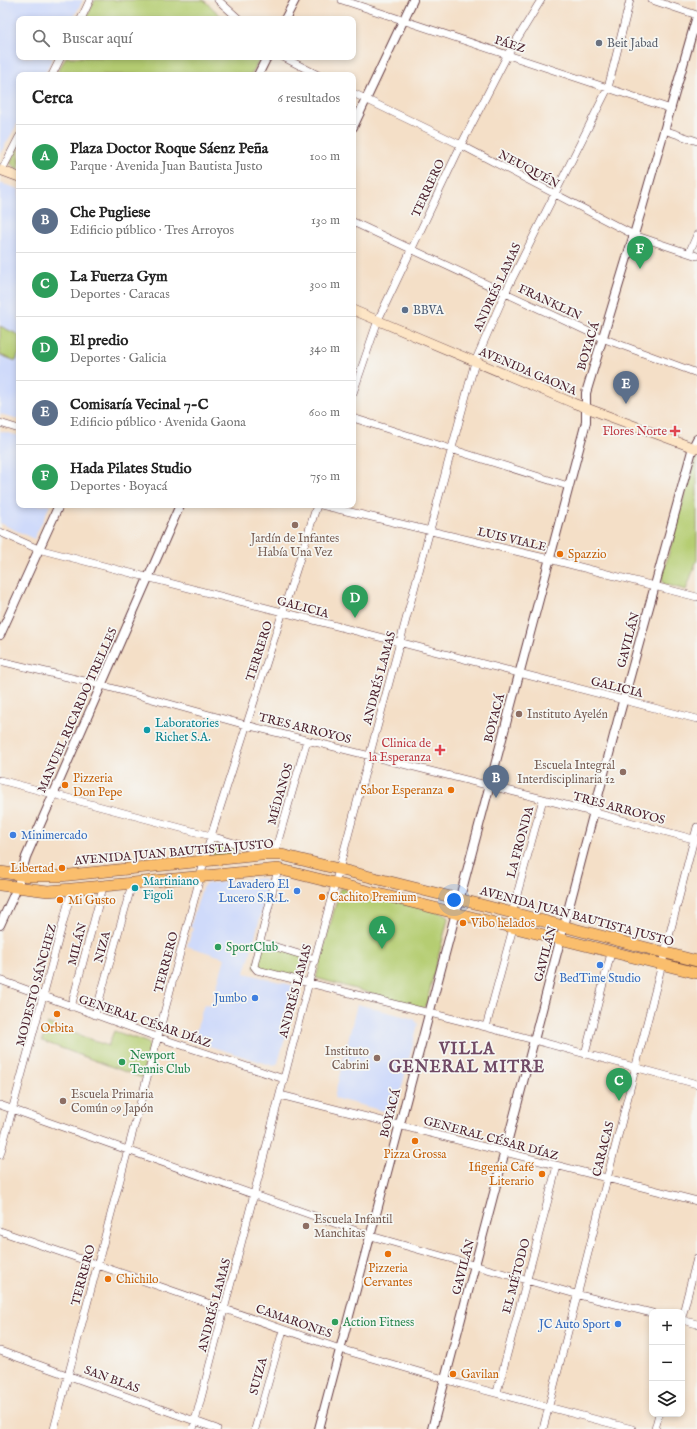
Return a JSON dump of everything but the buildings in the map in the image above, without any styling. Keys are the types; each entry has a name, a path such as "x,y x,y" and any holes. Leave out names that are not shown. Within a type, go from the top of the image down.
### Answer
{"main road":[{"path":"1,170 16,176"},
{"name":"AVENIDA GAONA","path":"356,311 586,408 696,445"},
{"name":"AVENIDA JUAN BAUTISTA JUSTO","path":"0,872 19,875 60,876 274,855 459,899 697,961"},
{"name":"AVENIDA JUAN BAUTISTA JUSTO","path":"0,885 48,891 103,887 278,869 611,953 697,973"}],"street":[{"path":"82,16 90,0"},
{"path":"218,0 236,16"},
{"path":"287,16 295,0"},
{"name":"PÁEZ","path":"342,0 670,109"},
{"path":"356,121 413,0"},
{"name":"TERRERO","path":"356,384 378,320 461,145 508,54 541,0"},
{"name":"ANDRÉS LAMAS","path":"192,1429 255,1195 308,984 340,870 475,362 505,293 608,88 630,0"},
{"path":"652,0 697,16"},
{"name":"BOYACÁ","path":"319,1429 518,673 586,422 586,393 634,235 697,16"},
{"path":"54,72 60,60"},
{"path":"260,72 266,60"},
{"path":"289,60 312,72"},
{"name":"NEUQUÉN","path":"356,95 461,145 634,235 697,256"},
{"path":"664,130 697,141"},
{"path":"1,170 16,142"},
{"name":"FRANKLIN","path":"356,223 602,338 697,373"},
{"path":"689,253 697,235"},
{"path":"356,419 452,448 568,486"},
{"path":"0,423 16,428"},
{"name":"GAVILÁN","path":"432,1429 624,700 696,445"},
{"path":"0,635 58,508"},
{"name":"MANUEL RICARDO TRELLES","path":"0,925 16,888 19,875 54,793 179,508"},
{"name":"TERRERO","path":"54,1429 211,836 316,508"},
{"name":"LUIS VIALE","path":"333,508 549,559 697,598"},
{"name":"GALICIA","path":"0,532 38,549 697,719"},
{"name":"TRES ARROYOS","path":"0,661 101,685 246,725 594,812 695,840"},
{"name":"MÉDANOS","path":"274,855 307,740"},
{"path":"0,780 54,793 274,855"},
{"name":"LA FRONDA","path":"512,913 543,799"},
{"name":"CARACAS","path":"543,1429 695,840 697,827"},
{"path":"278,869 254,966 258,970 308,984 486,1027 697,1084"},
{"name":"NIZA","path":"95,1015 132,884"},
{"name":"MILÁN","path":"71,1007 103,887"},
{"name":"MODESTO SÁNCHEZ","path":"0,1156 72,889"},
{"path":"486,1027 513,928"},
{"path":"260,942 315,959"},
{"path":"586,1054 611,953"},
{"name":"GENERAL CÉSAR DÍAZ","path":"0,980 157,1037 284,1079"},
{"name":"GENERAL CÉSAR DÍAZ","path":"280,1095 697,1201"},
{"path":"0,1105 371,1236 578,1295 649,1311"},
{"name":"EL MÉTODO","path":"496,1392 557,1166"},
{"name":"CAMARONES","path":"0,1231 283,1330 340,1348 446,1379 632,1429"},
{"path":"684,1309 697,1258"},
{"path":"685,1320 697,1324"},
{"name":"SUIZA","path":"255,1429 283,1330"},
{"name":"SAN BLAS","path":"0,1351 217,1429"},
{"path":"655,1429 658,1417"}],"shaded area":[{"path":"0,0 83,0 75,16 16,16 16,60 52,60 46,72 16,72 16,126 0,154"},
{"path":"0,183 16,188 16,418 0,414"},
{"path":"0,431 16,435 16,508 49,508 34,539 0,523"},
{"name":"Jumbo","path":"263,878 269,885 245,973 295,986 298,993 278,1063 274,1066 193,1041 204,1004 211,1006 225,958 187,946 193,928 190,927 202,888 205,884"},
{"name":"Instituto Cabrini","path":"357,1004 414,1019 418,1024 396,1110 391,1113 334,1098"}],"green space":[{"path":"95,0 204,0 221,16 87,16"},
{"path":"64,60 259,60 253,72 58,72"},
{"path":"16,152 16,168 10,163"},
{"path":"0,326 16,334 16,361 0,355"},
{"path":"695,458 697,459 697,560 686,590 664,584 662,578"},
{"path":"218,845 237,849 237,855 214,856 212,853 215,846"},
{"path":"340,888 446,914 448,919 426,1005 423,1008 316,978"},
{"path":"261,942 309,955 302,981 254,968"},
{"name":"Newport Tennis Club","path":"47,1023 108,1046 114,1031 146,1042 149,1045 142,1078 42,1041"}],"place":[{"name":"Beit Jabad","path":"599,43"},
{"name":"Hada Pilates Studio","path":"640,269"},
{"name":"BBVA","path":"405,310"},
{"name":"Comisaría Vecinal 7-C","path":"626,404"},
{"name":"Flores Norte","path":"675,431"},
{"name":"Jardín de Infantes Había Una Vez","path":"295,525"},
{"name":"Spazzio","path":"560,554"},
{"name":"El predio","path":"355,618"},
{"name":"Instituto Ayelén","path":"519,714"},
{"name":"Laboratories Richet S.A.","path":"147,730"},
{"name":"Clinica de la Esperanza","path":"440,750"},
{"name":"Escuela Integral Interdisciplinaria 12","path":"623,772"},
{"name":"Pizzeria Don Pepe","path":"65,785"},
{"name":"Sabor Esperanza","path":"451,790"},
{"name":"Che Pugliese","path":"496,798"},
{"name":"Minimercado","path":"13,835"},
{"name":"Libertad","path":"62,868"},
{"name":"Martiniano Figoli","path":"135,888"},
{"name":"Lavadero El Lucero S.R.L.","path":"297,891"},
{"name":"Cachito Premium","path":"322,897"},
{"name":"Mi Gusto","path":"60,900"},
{"name":"Vibo helados","path":"463,923"},
{"name":"SportClub","path":"218,947"},
{"name":"Plaza Doctor Roque Sáenz Peña","path":"382,949"},
{"name":"BedTime Studio","path":"600,965"},
{"name":"Jumbo","path":"255,998"},
{"name":"Orbita","path":"57,1014"},
{"name":"Instituto Cabrini","path":"377,1058"},
{"name":"Newport Tennis Club","path":"122,1062"},
{"name":"Escuela Primaria Común 09 Japón","path":"63,1101"},
{"name":"La Fuerza Gym","path":"619,1101"},
{"name":"Pizza Grossa","path":"415,1141"},
{"name":"Ifigenia Café Literario","path":"542,1174"},
{"name":"Escuela Infantil Manchitas","path":"306,1226"},
{"name":"Pizzeria Cervantes","path":"388,1254"},
{"name":"Chichilo","path":"108,1279"},
{"name":"Action Fitness","path":"335,1322"},
{"name":"JC Auto Sport","path":"618,1324"},
{"name":"Gavilan","path":"453,1374"}],"district":[{"name":"VILLA GENERAL MITRE","path":"467,1057"}]}
